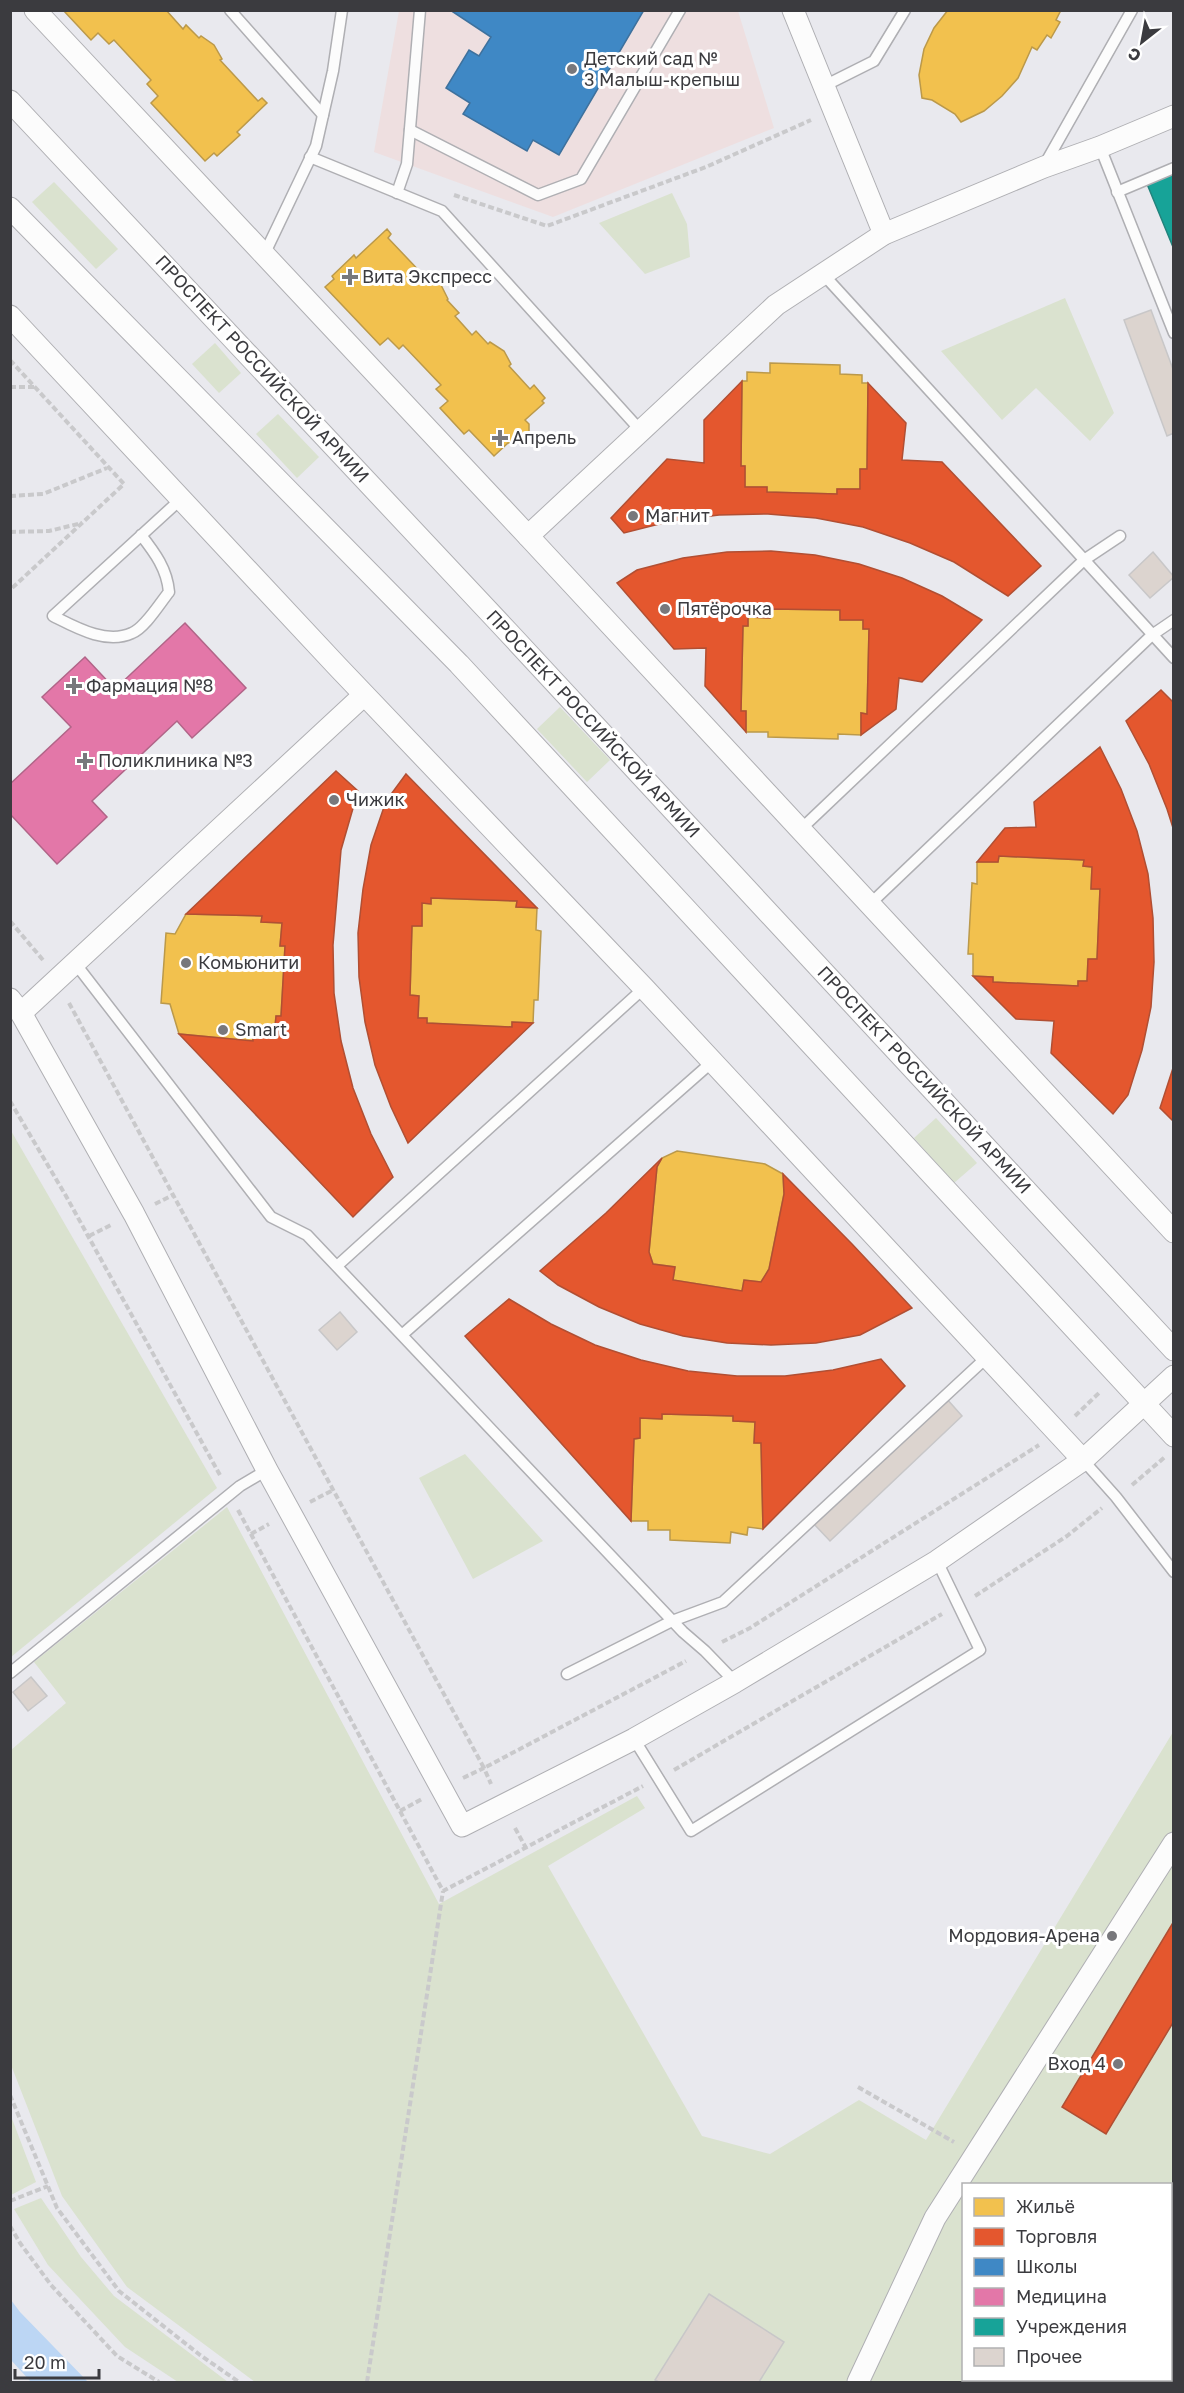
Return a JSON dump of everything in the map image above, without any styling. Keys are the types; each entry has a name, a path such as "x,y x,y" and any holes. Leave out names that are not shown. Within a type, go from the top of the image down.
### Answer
{"street":[{"path":"35,10 528,536 1173,1233"},
{"path":"793,10 884,234"},
{"name":"ПРОСПЕКТ РОССИЙСКОЙ АРМИИ","path":"10,100 525,649 1173,1350"},
{"path":"528,536 776,305 884,234 1044,166 1100,147 1173,116"},
{"path":"10,208 459,664 1144,1405 1170,1446"},
{"path":"10,316 364,695 644,988 1083,1461"},
{"path":"364,695 75,963 16,1006 134,1214 267,1470 462,1826 634,1739 735,1682 937,1561 1083,1461 1173,1376"},
{"path":"858,2382 935,2218 1173,1843"}],"lane":[{"path":"230,10 323,115"},
{"path":"264,255 316,146 333,70 342,10"},
{"path":"397,193 407,164 420,10"},
{"path":"410,130 538,195 581,179 680,10"},
{"path":"824,87 874,62 905,10"},
{"path":"1044,166 1132,10"},
{"path":"1100,147 1173,333"},
{"path":"310,157 442,212 640,431"},
{"path":"1117,192 1173,168"},
{"path":"823,274 1173,658"},
{"path":"141,535 167,577 169,592 133,633 111,637 81,630 53,616 88,583 141,535 181,499"},
{"path":"800,831 1084,560 1120,536"},
{"path":"869,905 1152,635 1173,620"},
{"path":"75,963 271,1217 307,1235 672,1621 735,1682"},
{"path":"337,1266 644,988"},
{"path":"403,1334 712,1062"},
{"path":"567,1674 672,1621 723,1602 986,1358"},
{"path":"1083,1461 1116,1497 1173,1572"},
{"path":"10,1673 230,1494 267,1470"},
{"path":"634,1739 691,1831 980,1650 937,1561"}],"path":[{"path":"433,207 439,190 547,226 706,166 833,110"},
{"path":"10,360 124,484 10,590"},
{"path":"10,387 36,387"},
{"path":"10,496 44,494 107,468"},
{"path":"10,532 49,531 83,523"},
{"path":"10,1101 77,1216 230,1494 443,1891 367,2382"},
{"path":"443,1891 658,1778 987,1589 1067,1536 1116,1497 1170,1446"},
{"path":"858,2087 975,2154"},
{"path":"10,2095 57,2208 119,2291 200,2355 239,2382"},
{"path":"10,2201 48,2186"},
{"path":"10,2226 51,2285 117,2356 159,2382"}],"shaded area":[{"name":"Детский сад № 3 Малыш-крепыш","path":"399,11 738,11 774,128 553,217 374,152"}],"green space":[{"path":"54,182 118,249 96,269 32,202"},
{"path":"672,193 687,224 690,257 645,274 599,223"},
{"path":"1065,298 1114,413 1090,441 1036,388 1002,420 941,351"},
{"path":"215,343 241,373 219,393 192,364"},
{"path":"278,414 319,457 297,478 256,434"},
{"path":"560,707 610,760 587,782 537,729"},
{"path":"936,1118 977,1163 954,1183 914,1138"},
{"path":"10,1129 217,1488 11,1657 10,1657"},
{"path":"465,1454 543,1541 473,1579 419,1478"},
{"path":"227,1507 439,1904 637,1796 645,1808 548,1866 702,2136 770,2154 859,2100 926,2140 1173,1732 1173,2382 255,2382 127,2287 62,2196 11,2065 11,1750 66,1703 34,1662"},
{"path":"11,2116 36,2182 10,2195"},
{"path":"41,2198 81,2257 114,2296 228,2382 178,2382 125,2347 48,2265 14,2209"}],"water":[{"path":"11,2300 88,2382 31,2382 11,2360"}],"building: Жильё":[{"path":"63,10 166,10 183,29 186,25 199,38 201,36 214,45 222,59 220,60 258,101 262,98 267,103 237,132 240,135 217,156 214,153 205,161 151,103 158,96 147,84 151,80 114,40 109,44 98,33 91,40"},
{"path":"948,10 1061,10 1056,20 1060,22 1051,38 1047,35 1037,50 1032,47 1018,78 1002,96 984,111 961,122 955,114 932,100 922,98 919,75 924,49 934,28"},
{"path":"387,229 391,234 388,238 426,278 427,276 441,285 447,300 459,313 455,316 472,335 476,331 488,344 490,342 504,351 511,364 509,366 530,389 534,385 545,398 542,401 544,403 525,420 529,424 529,433 518,443 508,443 494,456 469,430 464,434 440,408 448,401 436,389 441,385 403,345 399,349 388,338 380,345 325,287 334,279 332,276 354,255 356,258"},
{"path":"770,363 840,365 840,374 862,375 862,383 868,383 867,469 860,469 860,489 837,489 837,494 767,492 767,487 745,487 745,466 741,466 742,381 747,381 747,372 770,373"},
{"path":"770,609 840,610 840,620 863,620 863,629 869,629 867,714 861,713 861,735 838,734 838,739 768,737 768,732 746,732 746,711 741,711 743,626 748,626 748,617 770,618"},
{"path":"999,856 1084,860 1083,866 1092,867 1091,889 1100,889 1097,959 1088,959 1087,981 1078,981 1078,986 993,982 993,977 973,976 973,954 968,954 972,883 977,884 977,862 998,862"},
{"path":"431,898 517,901 516,907 537,908 536,930 541,931 538,1000 534,1000 533,1023 512,1022 512,1027 427,1023 427,1018 418,1018 419,996 410,995 412,926 422,926 422,903 431,904"},
{"path":"186,914 262,916 261,922 282,923 280,946 285,946 281,1016 276,1016 274,1038 253,1036 253,1041 179,1034 170,1004 161,1003 166,933 175,934"},
{"path":"677,1151 765,1164 783,1174 784,1194 769,1269 761,1282 744,1280 742,1291 673,1280 675,1267 653,1264 649,1252 657,1167 662,1158"},
{"path":"662,1414 733,1416 733,1421 755,1422 754,1443 761,1443 763,1529 748,1527 747,1535 731,1532 730,1543 670,1540 670,1530 648,1530 648,1521 631,1521 634,1439 640,1438 640,1418 662,1419"}],"building: Торговля":[{"path":"742,381 741,466 745,466 745,487 767,487 767,492 837,494 837,489 860,489 860,469 867,469 868,383 906,423 902,460 942,462 1041,566 1008,596 954,562 910,543 863,527 816,518 768,514 719,515 671,521 624,533 611,518 667,459 704,463 704,420"},
{"path":"771,551 815,555 859,564 902,578 942,596 982,620 922,682 899,678 896,709 861,735 861,713 867,714 869,629 863,629 863,620 840,620 840,610 770,609 770,618 748,617 748,626 743,626 741,711 746,711 746,732 705,686 706,648 674,649 617,583 637,570 683,558 727,552"},
{"path":"1161,690 1174,703 1174,831 1149,764 1126,721"},
{"path":"1100,747 1121,789 1137,831 1148,874 1153,918 1154,962 1151,1007 1142,1050 1128,1095 1113,1114 1051,1053 1054,1021 1016,1019 973,976 993,977 993,982 1078,986 1078,981 1087,981 1088,959 1097,959 1100,889 1091,889 1092,867 1083,866 1084,860 999,856 998,862 977,862 1005,828 1036,827 1034,802"},
{"path":"336,771 358,791 341,850 333,945 334,993 341,1041 353,1088 371,1134 393,1177 353,1217 179,1034 253,1041 253,1036 274,1038 276,1016 281,1016 285,946 280,946 282,923 261,922 262,916 186,914"},
{"path":"406,774 537,908 516,907 517,901 431,898 431,904 422,903 422,926 412,926 410,995 419,996 418,1018 427,1018 427,1023 512,1027 512,1022 533,1023 408,1143 375,1065 365,1022 359,977 358,933 371,845 386,801"},
{"path":"1174,1065 1174,1122 1160,1108"},
{"path":"662,1158 657,1167 649,1252 653,1264 675,1267 673,1280 742,1291 744,1280 761,1282 769,1269 784,1194 783,1174 912,1308 860,1335 816,1343 771,1345 727,1343 683,1336 640,1324 599,1307 558,1285 540,1271 606,1213"},
{"path":"509,1299 551,1324 595,1345 641,1360 688,1371 737,1376 785,1376 833,1370 881,1359 905,1386 763,1529 761,1443 754,1443 755,1422 733,1421 733,1416 662,1414 662,1419 640,1418 640,1438 634,1439 631,1521 465,1336"},
{"name":"Вход 4","path":"1174,1921 1174,2021 1106,2134 1062,2107"}],"building: Школы":[{"path":"450,10 644,10 559,155 533,140 527,151 463,114 470,103 446,88 469,50 479,56 491,37"}],"building: Медицина":[{"name":"Поликлиника №3","path":"185,623 246,688 192,738 177,721 92,801 107,817 57,864 10,814 10,784 71,727 42,697 85,657 115,689"}],"building: Учреждения":[{"path":"1174,173 1173,247 1147,184"}],"building: Прочее":[{"path":"1151,310 1174,372 1174,433 1167,436 1124,320"},
{"path":"1153,552 1174,577 1150,598 1129,575"},
{"path":"340,1312 357,1332 337,1350 319,1330"},
{"path":"946,1398 962,1416 830,1541 813,1523"},
{"path":"31,1677 47,1696 28,1711 13,1692"},
{"path":"709,2294 784,2342 759,2382 659,2382 655,2380"},
{"path":"982,2381 1018,2382 982,2382"}],"place":[{"name":"Детский сад № 3 Малыш-крепыш","path":"572,69"},
{"name":"Вита Экспресс","path":"350,277"},
{"name":"Апрель","path":"500,438"},
{"name":"Магнит","path":"633,516"},
{"name":"Пятёрочка","path":"665,609"},
{"name":"Фармация №8","path":"74,686"},
{"name":"Поликлиника №3","path":"85,761"},
{"name":"Чижик","path":"334,800"},
{"name":"Комьюнити","path":"186,963"},
{"name":"Smart","path":"223,1030"},
{"name":"Мордовия-Арена","path":"1112,1936"},
{"name":"Вход 4","path":"1118,2064"}]}
